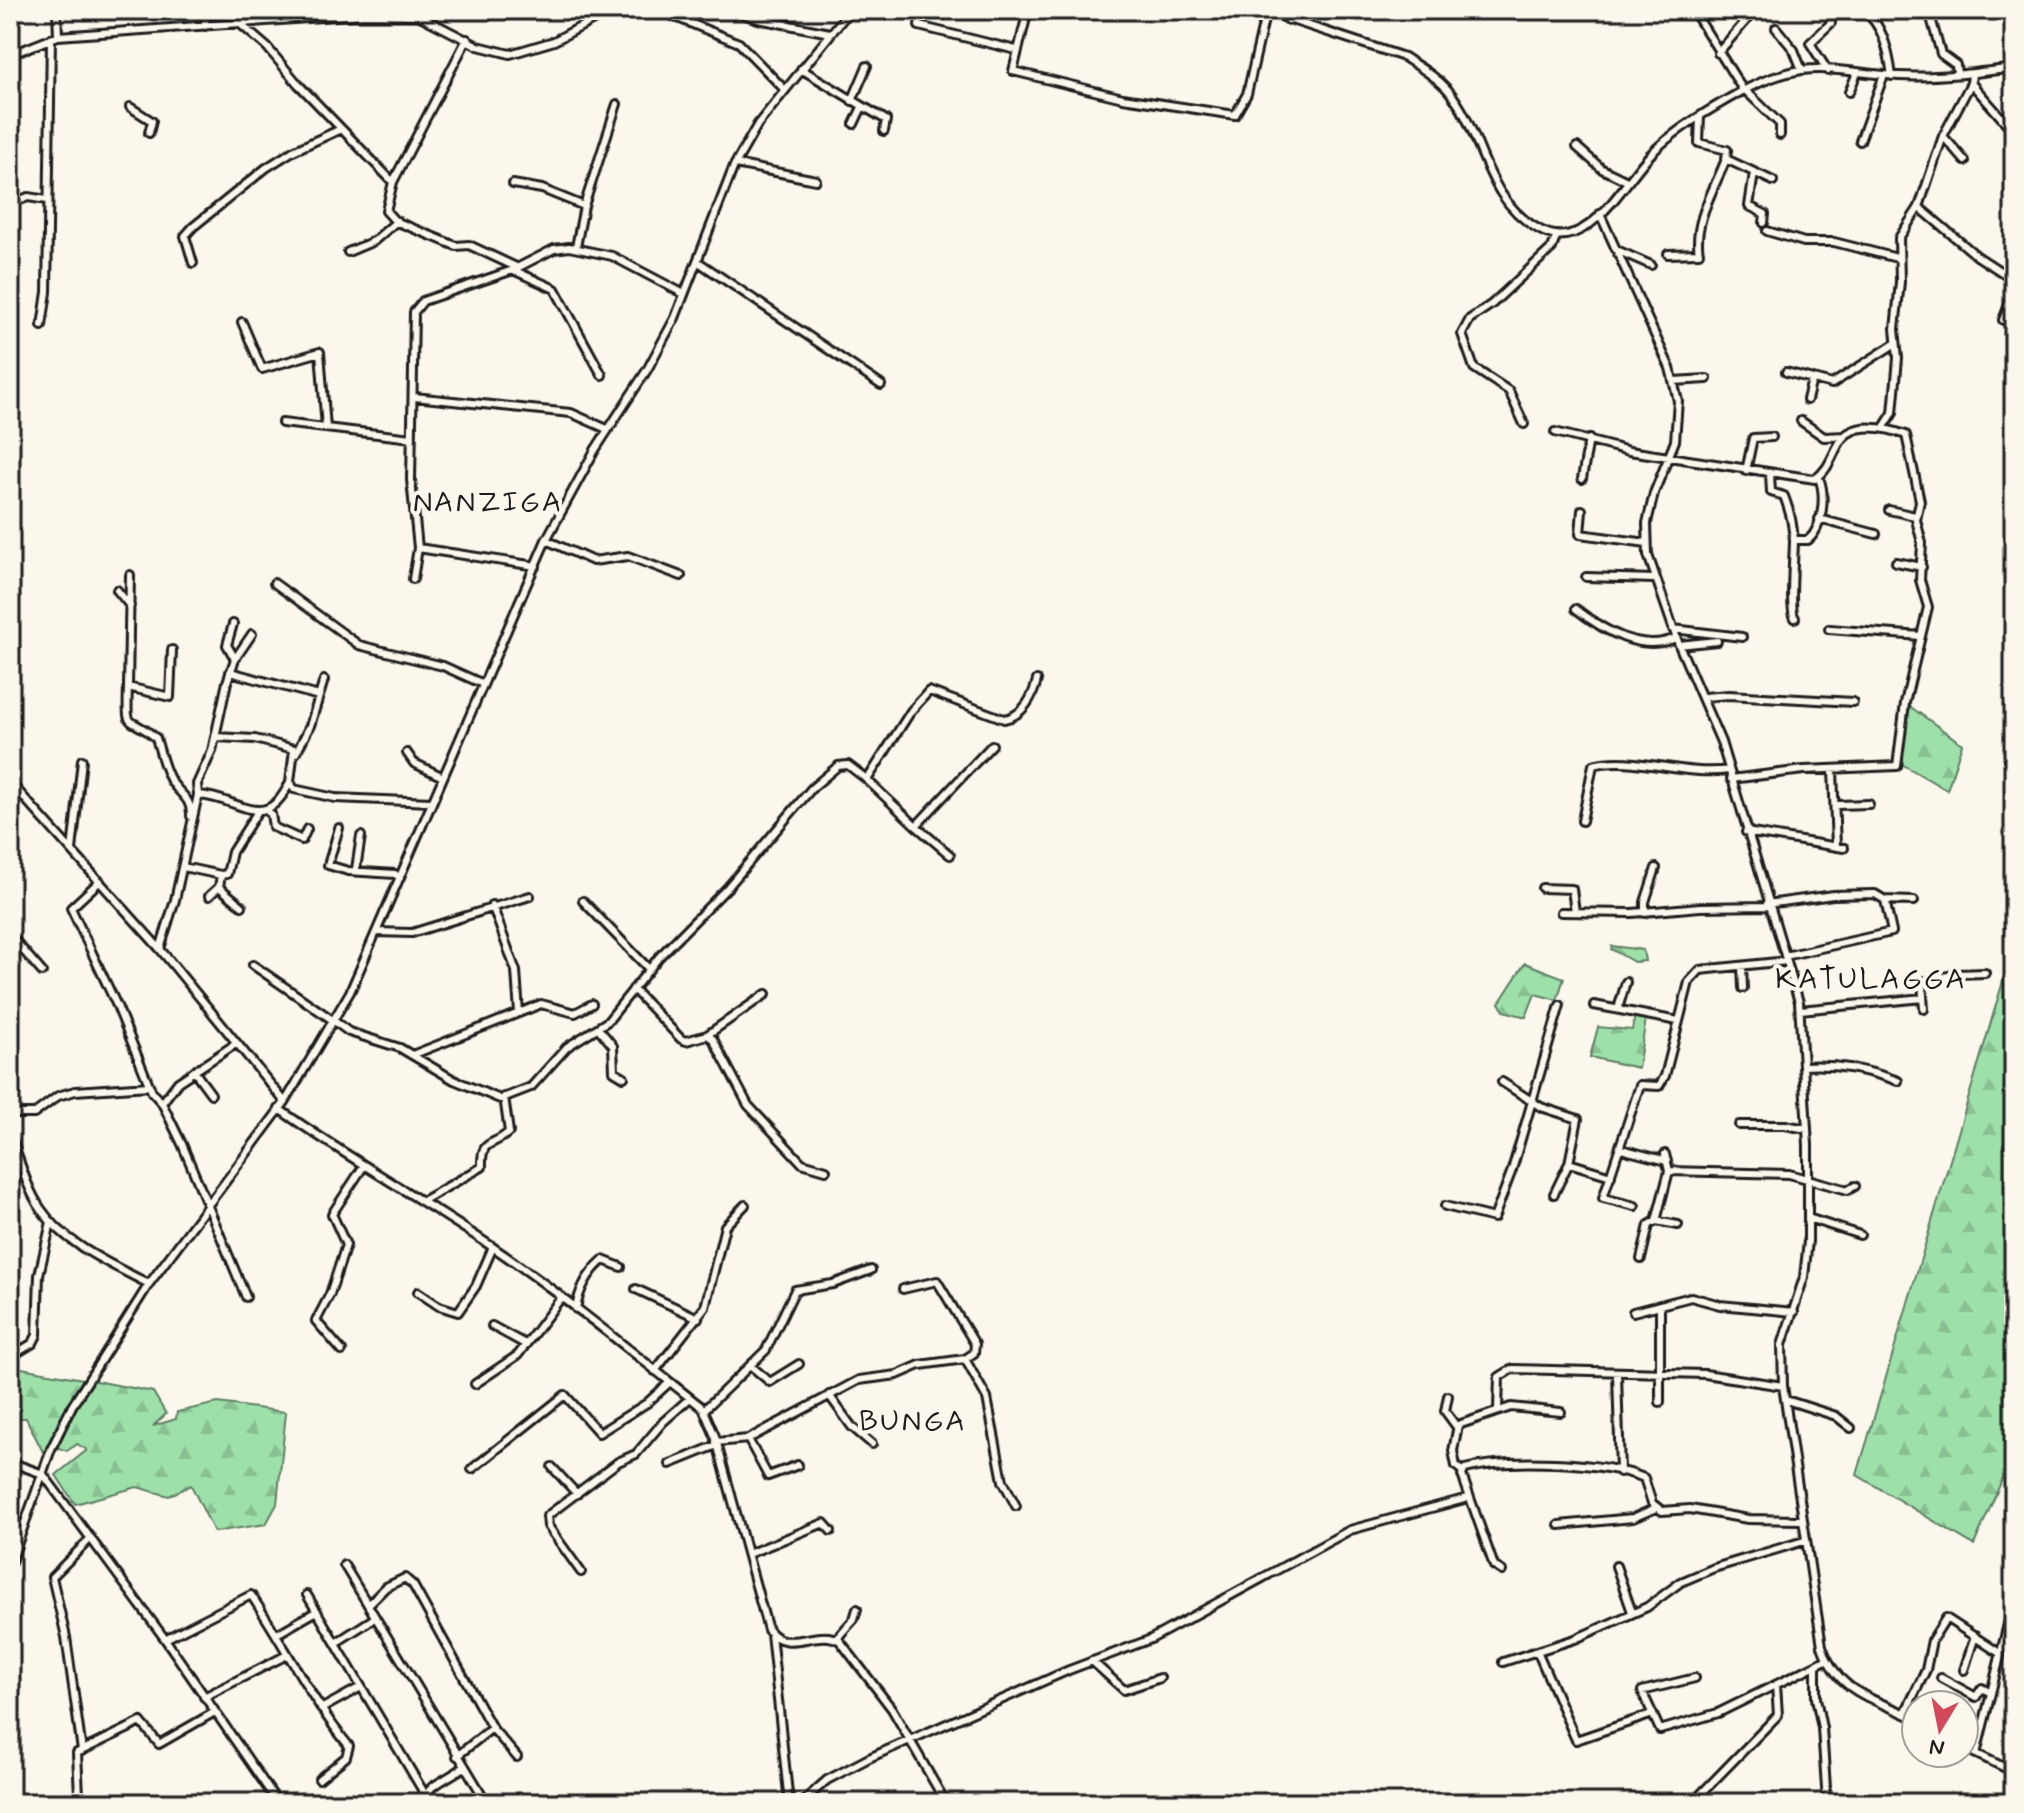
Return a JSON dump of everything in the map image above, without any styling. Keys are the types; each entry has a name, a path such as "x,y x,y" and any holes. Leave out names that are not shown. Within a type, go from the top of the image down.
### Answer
{"street":[{"path":"42,326 47,292 47,200 57,10"},
{"path":"205,26 206,10"},
{"path":"10,55 55,38 365,14 410,15 494,53 528,51 612,10"},
{"path":"658,10 739,43 785,90"},
{"path":"730,10 738,16 830,33"},
{"path":"758,19 759,10"},
{"path":"10,1565 72,1406 149,1284 285,1102 334,1021 400,878 546,540 607,429 650,365 684,294 735,164 758,124 850,10"},
{"path":"921,10 919,26 1016,50"},
{"path":"1028,10 1013,71 1020,75 1123,98 1235,115 1247,94 1263,11 1404,57 1449,91 1466,120 1486,169 1502,194 1541,230 1557,235 1573,234 1600,214 1658,147 1700,116 1744,90 1802,70 1888,76 1972,74 2014,68"},
{"path":"1288,20 1299,10"},
{"path":"1693,10 1744,90 1780,124 1780,135"},
{"path":"1828,71 1810,43 1831,23 1831,10"},
{"path":"1860,141 1888,76 1884,40 1871,15 1862,10"},
{"path":"1718,53 1750,16"},
{"path":"1931,18 1941,54 1956,65 1957,74"},
{"path":"239,23 267,47 393,182"},
{"path":"1776,28 1794,50 1802,70"},
{"path":"467,39 393,182 386,211 397,221 456,246 469,245 555,289 602,375"},
{"path":"852,101 867,66"},
{"path":"801,69 886,120 884,131"},
{"path":"1849,92 1857,73"},
{"path":"1884,427 1893,413 1900,282 1897,258 1899,238 1919,207 1943,136 1971,83 1972,74"},
{"path":"1971,83 2014,132"},
{"path":"576,247 584,206 617,104"},
{"path":"130,107 152,121 149,133"},
{"path":"854,124 862,107"},
{"path":"1668,254 1699,253 1698,229 1707,213 1712,185 1726,159 1727,150 1699,143 1700,116"},
{"path":"193,263 185,236 193,227 266,168 293,151 341,129"},
{"path":"1943,136 1965,161"},
{"path":"1577,147 1602,169 1627,181"},
{"path":"1726,159 1773,181"},
{"path":"735,164 816,180"},
{"path":"1754,173 1749,206 1765,214 1764,223"},
{"path":"513,184 542,189 584,206"},
{"path":"10,204 28,197 47,200"},
{"path":"1919,207 1977,256 2014,280"},
{"path":"1600,214 1674,381 1679,414 1670,458 1651,504 1647,543 1655,579 1673,629 1704,697 1729,770 1800,1010 1807,1129 1807,1253 1794,1312 1782,1345 1783,1386 1804,1541 1826,1660 1832,1673 1843,1683 1900,1711"},
{"path":"348,252 374,241 397,221"},
{"path":"1767,231 1804,242 1834,242 1897,258"},
{"path":"1524,424 1509,391 1474,368 1462,334 1470,319 1492,304 1552,248 1557,235"},
{"path":"413,579 418,548 411,500 414,397 411,391 414,312 423,301 515,268 554,249 576,247 612,256 684,294"},
{"path":"1619,251 1651,265"},
{"path":"697,261 881,385"},
{"path":"2003,320 2014,292"},
{"path":"242,322 262,369 320,352 326,428"},
{"path":"1786,372 1832,384 1896,343"},
{"path":"1674,381 1707,379"},
{"path":"1807,400 1812,379"},
{"path":"414,397 571,413 607,429"},
{"path":"1801,421 1824,437 1845,436"},
{"path":"282,423 412,438"},
{"path":"1731,779 1897,766 1905,703 1928,607 1920,580 1922,543 1915,516 1920,501 1906,435 1884,427 1850,431 1819,478"},
{"path":"1555,432 1670,458 1746,471 1819,478"},
{"path":"1746,471 1753,438 1772,437"},
{"path":"1582,479 1589,439"},
{"path":"1770,474 1771,492 1784,496 1795,525 1795,578 1790,607 1795,618"},
{"path":"1794,540 1812,537 1824,493 1819,478"},
{"path":"1582,510 1580,534 1647,543"},
{"path":"1889,510 1915,516"},
{"path":"1819,519 1876,534"},
{"path":"546,540 593,561 628,556 681,576"},
{"path":"418,548 536,566"},
{"path":"1896,562 1922,567"},
{"path":"130,575 127,719 130,724 156,738 170,780 186,795 192,806 183,867 160,949"},
{"path":"1586,577 1655,579"},
{"path":"274,583 359,645 443,666 483,684"},
{"path":"117,590 130,606"},
{"path":"1576,609 1634,642 1717,641"},
{"path":"233,624 227,645 235,659"},
{"path":"1673,629 1742,637"},
{"path":"1829,629 1921,636"},
{"path":"191,816 198,795 197,784 216,737 230,672 252,634"},
{"path":"128,687 170,697 172,650"},
{"path":"230,672 263,678 319,696"},
{"path":"183,867 227,874 232,852 263,810 274,808 292,786 296,753 324,680"},
{"path":"865,778 869,777 911,711 929,691 1004,719 1023,710 1037,680"},
{"path":"1704,697 1729,695 1853,702"},
{"path":"216,737 255,739 294,749 296,753"},
{"path":"916,826 992,745"},
{"path":"407,753 414,763 443,777"},
{"path":"72,850 82,760"},
{"path":"1582,821 1593,765 1633,764 1688,773 1729,770"},
{"path":"253,965 349,1032 412,1055 454,1080 504,1097 531,1087 567,1047 599,1029 649,969 728,887 812,788 838,766 848,765 865,778 950,855"},
{"path":"1746,832 1840,847 1833,770"},
{"path":"10,782 160,949 285,1102"},
{"path":"292,786 335,798 432,802"},
{"path":"10,796 19,793"},
{"path":"198,795 263,810 271,814 273,827 302,840 307,829"},
{"path":"1837,805 1869,804"},
{"path":"339,828 328,865 348,871 356,869 395,874 400,878"},
{"path":"356,869 361,836"},
{"path":"1645,913 1645,902 1656,868"},
{"path":"209,896 219,887 221,875"},
{"path":"100,881 71,908 117,1006 149,1086 162,1103 246,1297"},
{"path":"219,887 242,906"},
{"path":"1542,888 1572,889 1575,912"},
{"path":"1561,912 1645,913 1700,907 1768,905 1833,895 1875,894 1885,900 1914,901"},
{"path":"376,932 412,933 492,905 530,896"},
{"path":"1635,1206 1603,1198 1640,1085 1659,1086 1665,1076 1685,991 1695,974 1713,968 1786,958 1892,932 1885,900"},
{"path":"583,901 649,969"},
{"path":"492,905 516,971 519,1013"},
{"path":"10,935 42,972"},
{"path":"1742,966 1743,988"},
{"path":"1924,1009 1922,982 1957,974 1985,973"},
{"path":"1618,1009 1626,982"},
{"path":"633,989 686,1041 707,1035 766,994"},
{"path":"1800,1010 1923,998"},
{"path":"412,1055 541,1004 575,1013 592,1004"},
{"path":"1445,1206 1494,1218 1512,1170 1560,1005"},
{"path":"1594,1005 1650,1019 1678,1021"},
{"path":"599,1029 613,1046 614,1071 624,1077"},
{"path":"707,1035 713,1039 748,1105 802,1163 826,1170"},
{"path":"162,1103 178,1082 237,1043"},
{"path":"1803,1066 1834,1064 1865,1069 1898,1081"},
{"path":"194,1071 211,1094"},
{"path":"1502,1082 1530,1101 1578,1119 1569,1163 1554,1194"},
{"path":"10,1114 34,1114 58,1096 75,1091 149,1086"},
{"path":"424,1200 482,1167 482,1152 488,1143 509,1132 504,1097"},
{"path":"279,1109 363,1167 424,1200 493,1247 704,1410 717,1443 771,1634 789,1803"},
{"path":"1739,1125 1785,1125 1807,1129"},
{"path":"10,1133 39,1207 51,1222 105,1261 149,1284"},
{"path":"1621,1149 1666,1158 1669,1171 1656,1221"},
{"path":"10,1159 19,1156"},
{"path":"1569,1163 1611,1176"},
{"path":"342,1351 316,1321 330,1294 346,1245 332,1214 363,1167"},
{"path":"1669,1171 1789,1174 1848,1190 1855,1186"},
{"path":"655,1371 705,1307 725,1226 745,1205"},
{"path":"1808,1218 1860,1235"},
{"path":"1641,1259 1649,1225 1656,1221 1678,1225"},
{"path":"10,1357 33,1343 37,1335 39,1275 51,1222"},
{"path":"418,1292 439,1306 458,1312 476,1286 493,1247"},
{"path":"576,1309 587,1279 603,1260 621,1267"},
{"path":"704,1410 771,1343 795,1290 833,1284 871,1270"},
{"path":"670,1464 717,1443 748,1439 859,1380 897,1375 920,1365 965,1359 977,1347 937,1281 903,1289"},
{"path":"636,1289 698,1318"},
{"path":"1633,1312 1691,1297 1720,1305 1794,1312"},
{"path":"475,1384 518,1355 561,1298"},
{"path":"1660,1306 1657,1374 1660,1402"},
{"path":"492,1326 525,1344"},
{"path":"965,1359 987,1398 1003,1481 1016,1506"},
{"path":"751,1366 770,1382 799,1364"},
{"path":"1498,1409 1499,1377 1504,1371 1559,1369 1617,1374 1705,1374 1783,1386"},
{"path":"1617,1374 1620,1472"},
{"path":"472,1469 565,1395 599,1433 647,1403 670,1382"},
{"path":"829,1395 852,1427 872,1444"},
{"path":"1448,1396 1445,1411 1456,1426 1453,1451 1456,1466 1462,1471 1468,1498 1494,1566 1502,1571"},
{"path":"581,1572 546,1521 618,1462 636,1454 690,1398"},
{"path":"1786,1400 1836,1416 1851,1428"},
{"path":"1456,1426 1483,1420 1498,1409 1534,1407 1561,1412"},
{"path":"748,1439 766,1475 798,1465"},
{"path":"10,1462 43,1474 165,1639 213,1713 278,1803"},
{"path":"1462,1471 1520,1462 1620,1472 1644,1478 1656,1508"},
{"path":"552,1467 577,1494"},
{"path":"801,1803 827,1780 910,1738 1161,1634 1350,1530 1468,1498"},
{"path":"1559,1525 1633,1518 1656,1508 1748,1519 1801,1520"},
{"path":"748,1554 824,1523 831,1531"},
{"path":"82,1751 66,1637 52,1577 91,1538"},
{"path":"1503,1662 1538,1653 1647,1607 1681,1582 1714,1568 1804,1541"},
{"path":"344,1565 373,1619 487,1803"},
{"path":"1616,1566 1632,1612"},
{"path":"368,1605 386,1587 405,1578 413,1585 492,1728 517,1757"},
{"path":"165,1639 251,1595 277,1634 285,1656 349,1746 349,1752 319,1779"},
{"path":"307,1595 430,1803"},
{"path":"771,1634 787,1641 837,1638 854,1619 857,1609"},
{"path":"277,1634 317,1611"},
{"path":"1980,1738 2011,1612"},
{"path":"1917,1689 1926,1670 1932,1640 1946,1618 2001,1654"},
{"path":"337,1642 373,1619"},
{"path":"1964,1670 1975,1636"},
{"path":"837,1638 892,1709 946,1803"},
{"path":"1538,1653 1576,1740 1653,1714"},
{"path":"204,1697 285,1656"},
{"path":"1695,1678 1642,1691 1660,1730 1718,1713 1826,1660"},
{"path":"1092,1661 1124,1690 1160,1678"},
{"path":"1816,1666 1816,1698 1822,1728 1827,1803"},
{"path":"1941,1678 1976,1697 1982,1688 1991,1693"},
{"path":"1687,1803 1698,1797 1778,1715 1776,1685"},
{"path":"321,1709 361,1687"},
{"path":"79,1795 75,1757 82,1751 141,1722 159,1744 213,1713"},
{"path":"457,1756 492,1728"},
{"path":"1980,1756 2014,1772"},
{"path":"426,1795 432,1787 463,1768"},
{"path":"933,1803 939,1794"}],"green space":[{"path":"1908,705 1962,744 1947,790 1900,763"},
{"path":"2014,944 2014,1452 1974,1545 1857,1475"},
{"path":"1612,946 1643,950 1645,961 1634,962 1611,949"},
{"path":"1525,963 1564,978 1557,1000 1535,994 1526,1017 1504,1011 1499,1003"},
{"path":"1635,1015 1646,1019 1638,1068 1590,1057 1598,1027 1632,1030"},
{"path":"10,1366 83,1379 45,1456 26,1418 10,1418"},
{"path":"91,1380 153,1392 166,1414 153,1426 176,1419 177,1412 218,1403 286,1412 277,1504 266,1524 214,1532 191,1485 169,1496 137,1487 75,1504 56,1475 87,1450 77,1444 67,1451 56,1447"}],"district":[{"name":"NANZIGA","path":"488,502"},
{"name":"KATULAGGA","path":"1871,979"},
{"name":"BUNGA","path":"913,1421"}]}
